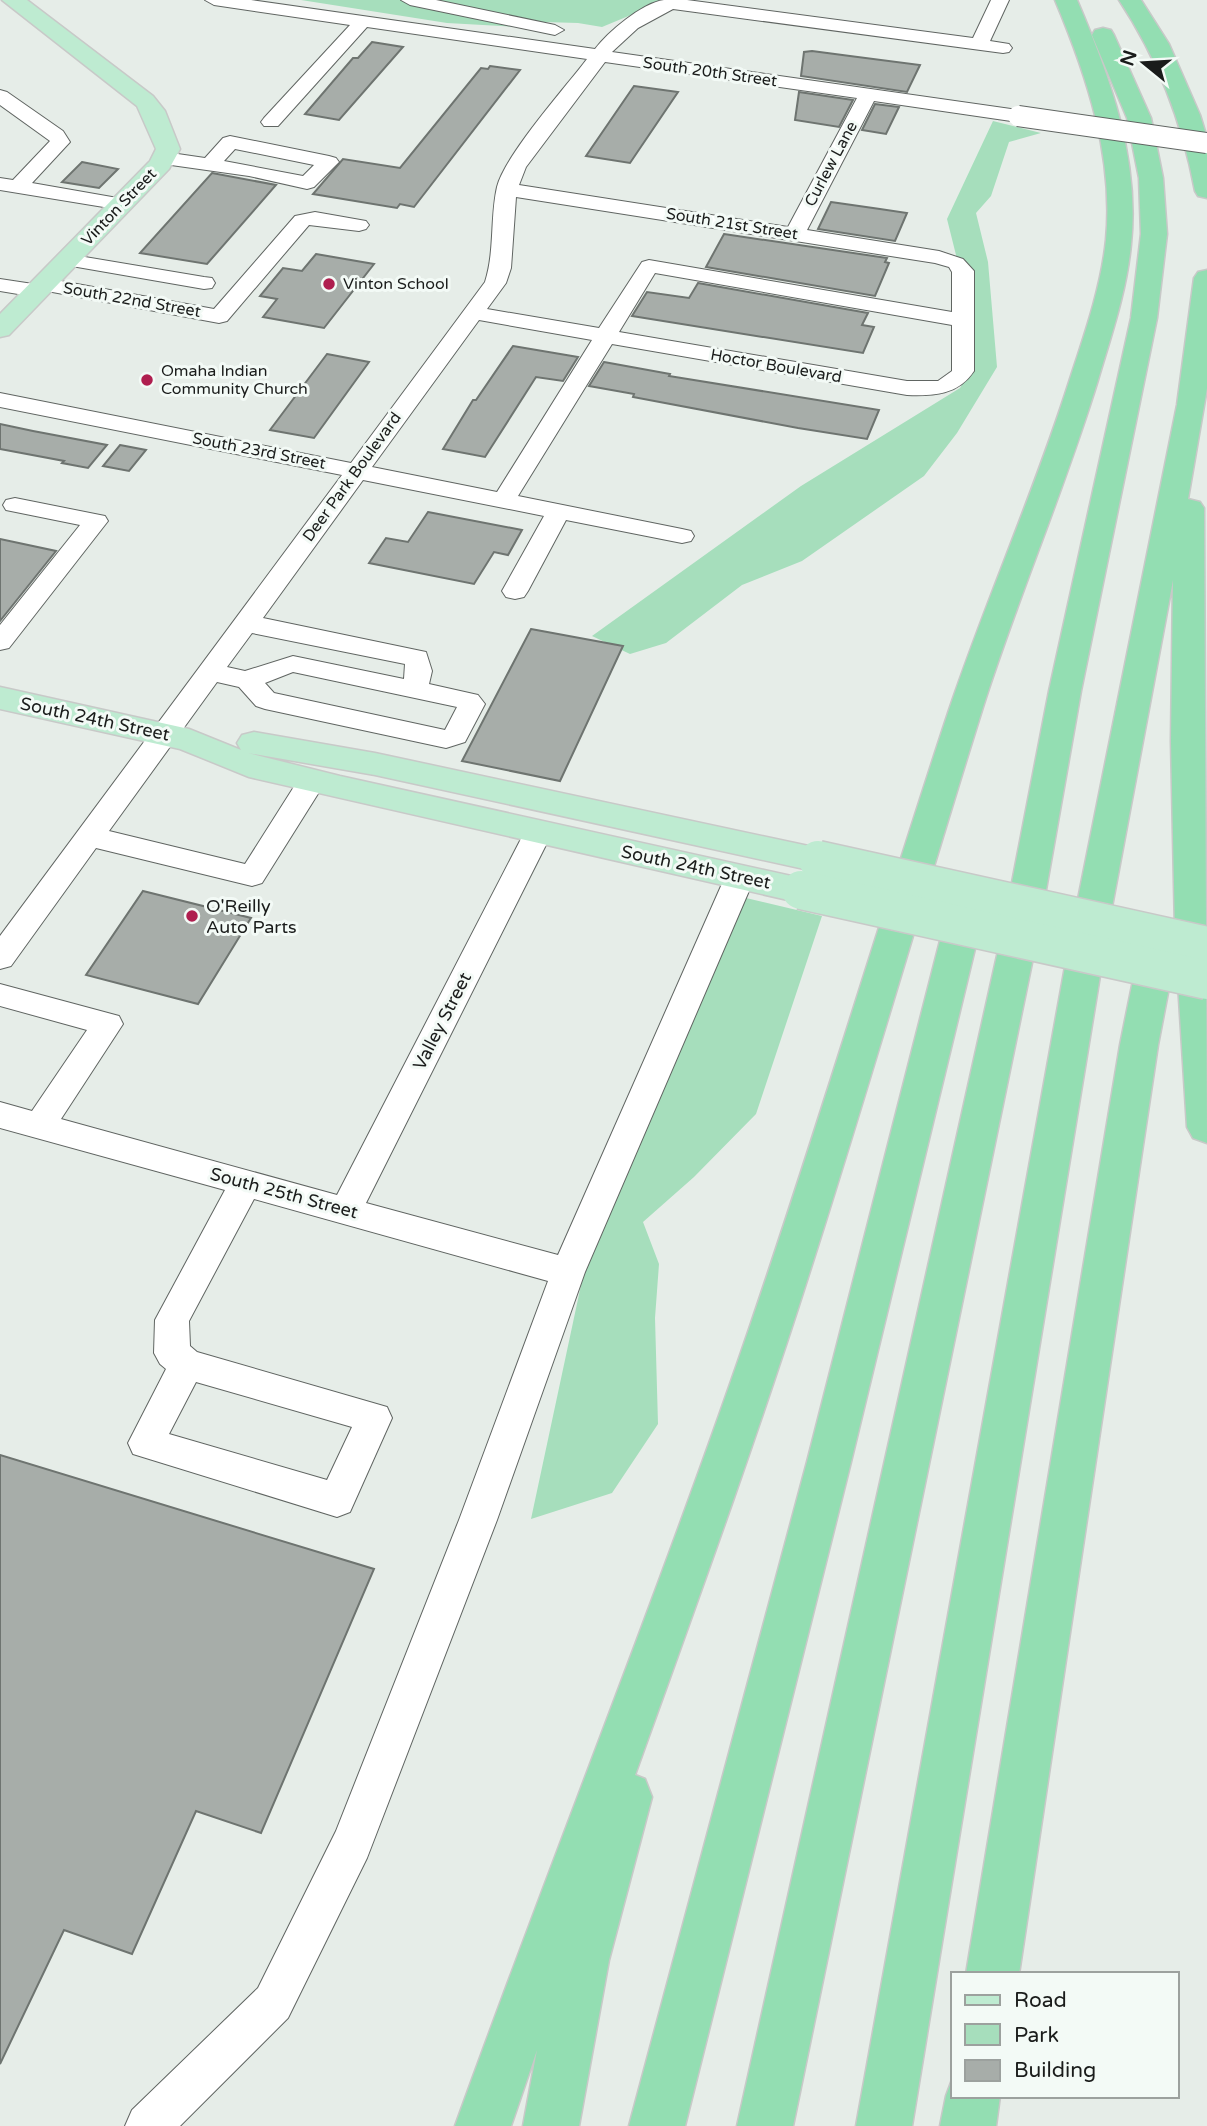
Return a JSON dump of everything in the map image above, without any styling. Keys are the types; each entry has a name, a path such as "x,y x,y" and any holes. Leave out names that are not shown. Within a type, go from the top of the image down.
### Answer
{"highway":[{"path":"483,2126 726,1456 841,1109 974,683 1073,418 1111,283 1117,254 1120,210 1112,147 1101,94 1084,41 1066,0"},
{"path":"765,2126 1019,936 1065,691 1144,318 1154,234 1151,178 1146,148 1139,118 1126,85 1102,33 1082,0"},
{"path":"1130,0 1150,29 1183,98 1195,132 1207,191"},
{"path":"884,2126 1088,939 1191,405 1207,278"},
{"path":"1191,405 1187,799 1194,963 1207,1127"},
{"path":"657,2126 806,1554 962,925 971,911 1001,901"},
{"path":"992,1972 1156,952"},
{"path":"551,2126 569,2017 598,1899 726,1456"},
{"path":"968,2126 973,2098"}],"main road":[{"name":"Vinton Street","path":"0,329 122,204 164,158 168,149 153,111 145,101 13,0"},
{"name":"South 24th Street","path":"0,698 177,736 250,742 375,764 810,875 962,925 1156,952 1207,946"},
{"name":"South 24th Street","path":"177,736 249,766 740,877 810,875 1001,901 1156,952 1207,980"}],"street":[{"name":"South 20th Street","path":"214,0 363,22 606,49 868,95 1207,143"},
{"path":"410,0 606,49"},
{"path":"979,44 1000,0"},
{"path":"673,1 1003,48"},
{"name":"Deer Park Boulevard","path":"0,958 90,836 177,736 210,672 495,283 503,266 506,189 516,166 606,49 632,24 673,1"},
{"path":"271,122 363,22"},
{"name":"Curlew Lane","path":"795,234 868,95"},
{"path":"0,96 56,135 60,142 8,186"},
{"path":"0,112 22,113"},
{"path":"164,158 307,183 329,162 230,142 210,164"},
{"path":"8,186 122,204"},
{"name":"South 21st Street","path":"506,189 939,257 956,263"},
{"name":"South 22nd Street","path":"0,285 40,288 219,316 302,220 315,218 359,225"},
{"path":"67,260 204,283"},
{"name":"Hoctor Boulevard","path":"474,313 907,388 926,389 959,379 963,371 963,271 956,263"},
{"path":"503,501 649,267 963,320"},
{"name":"South 23rd Street","path":"0,400 682,536"},
{"path":"0,642 96,521 5,507"},
{"path":"515,591 558,512"},
{"path":"245,624 417,659 419,671 414,690"},
{"path":"210,672 247,680 293,664 472,704 455,736 446,739 265,700 247,680"},
{"path":"90,836 252,876 313,781"},
{"name":"Valley Street","path":"346,1210 538,833"},
{"path":"148,2126 273,2003 352,1843 478,1520 568,1272 740,877"},
{"path":"0,995 108,1024 39,1126"},
{"name":"South 25th Street","path":"0,1115 568,1272"},
{"path":"187,1363 146,1443 337,1500 374,1418 187,1363 172,1353 172,1320 246,1182"}],"green space":[{"path":"301,0 667,0 602,27 544,22 518,27 447,23"},
{"path":"993,121 1041,133 1009,142 991,196 976,213 988,262 997,367 957,433 924,476 802,561 742,585 666,643 630,654 592,636 801,486 960,388 973,365 974,327 947,219"},
{"path":"746,898 822,916 756,1114 694,1177 643,1222 659,1264 655,1318 658,1424 612,1493 531,1519 587,1257"}],"building":[{"path":"372,42 403,47 339,120 305,114 353,58 358,58"},
{"path":"804,52 920,65 907,92 801,76"},
{"path":"490,66 520,70 414,207 400,204 397,208 313,194 343,159 400,168 481,68 488,69"},
{"path":"634,86 678,92 630,163 586,156"},
{"path":"799,92 853,100 839,127 795,120"},
{"path":"875,104 899,107 886,134 862,130"},
{"path":"82,162 118,169 99,188 62,182"},
{"path":"212,173 276,185 207,264 140,253"},
{"path":"831,202 907,213 895,241 818,229"},
{"path":"724,234 887,258 885,262 889,263 875,296 706,267"},
{"path":"316,254 374,264 324,328 263,317 277,299 260,296 283,268 302,271"},
{"path":"698,283 868,313 862,325 874,327 863,353 632,316 647,292 689,298"},
{"path":"513,346 578,357 563,381 536,377 485,457 443,449 473,400 476,400"},
{"path":"327,354 369,362 314,438 270,430"},
{"path":"604,362 670,374 669,376 879,410 867,439 798,428 633,397 634,394 589,386"},
{"path":"0,424 107,445 88,468 62,463 64,461 0,449"},
{"path":"120,445 146,450 129,471 103,466"},
{"path":"428,512 522,530 508,555 494,552 474,584 369,563 386,538 408,542"},
{"path":"0,539 56,551 0,621"},
{"path":"531,629 623,646 560,781 462,761"},
{"path":"143,891 251,918 198,1004 86,975"},
{"path":"0,1455 374,1569 261,1833 196,1811 132,1954 64,1930 0,2064"}],"place":[{"name":"Vinton School","path":"329,284"},
{"name":"Omaha Indian Community Church","path":"147,380"},
{"name":"O'Reilly Auto Parts","path":"192,916"}]}
